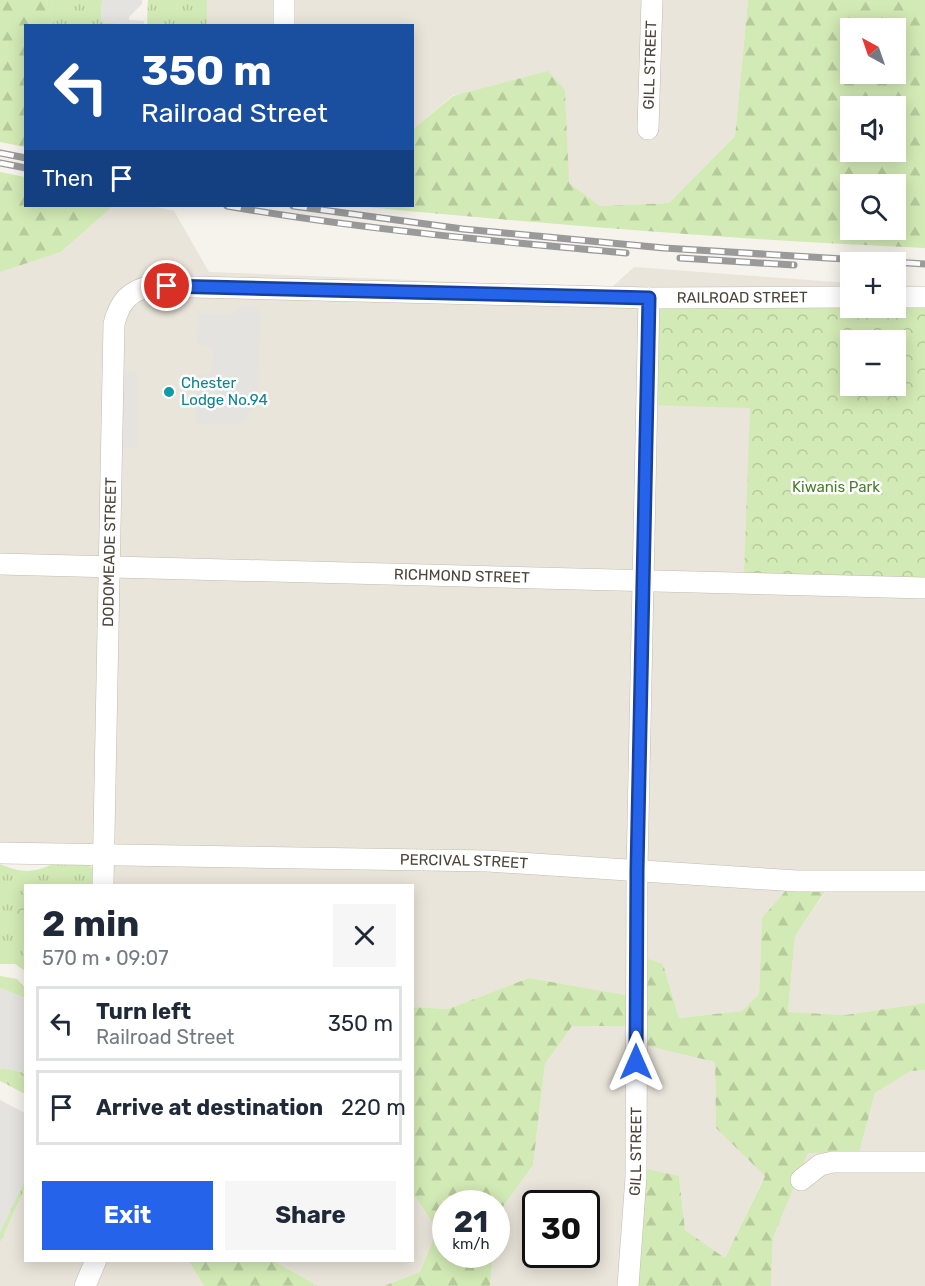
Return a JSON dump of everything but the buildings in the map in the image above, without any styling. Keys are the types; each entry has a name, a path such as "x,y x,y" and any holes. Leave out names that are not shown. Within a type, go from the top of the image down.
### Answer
{"street":[{"path":"284,0 284,24"},
{"name":"GILL STREET","path":"648,129 652,0"},
{"name":"DODOMEADE STREET","path":"103,884 114,324 117,310 132,292 152,286 167,286"},
{"name":"RAILROAD STREET","path":"167,286 649,298 840,297"},
{"path":"906,297 925,297"},
{"name":"GILL STREET","path":"628,1286 636,1177 637,870 649,298"},
{"name":"RICHMOND STREET","path":"0,564 925,588"},
{"name":"PERCIVAL STREET","path":"0,853 488,861 797,881 925,881"},
{"path":"801,1180 820,1165 833,1162 925,1162"},
{"path":"85,1286 95,1262"}],"shaded area":[{"path":"102,0 142,0 142,4 129,17 129,20 144,21 144,24 101,22"},
{"path":"207,0 748,0 735,136 669,203 600,206 568,183 565,90 453,95 414,128 414,24 207,24"},
{"path":"112,207 157,207 174,211 209,272 611,288 634,267 840,282 840,318 906,318 906,285 925,286 925,1003 845,1015 788,1012 795,936 828,888 762,918 759,994 743,1011 679,1018 663,964 641,956 636,872 636,997 529,978 448,1009 414,1007 414,884 114,884 104,874 104,855 0,853 0,272 61,252"},
{"path":"242,305 254,305 260,314 258,401 242,424 196,424 198,374 211,372 213,354 208,346 197,344 198,314 235,313"},
{"path":"137,372 137,448 121,448 121,373"},
{"path":"0,988 24,998 24,1073 0,1069"},
{"path":"572,1026 640,1026 639,1044 715,1062 716,1128 765,1175 725,1258 685,1230 679,1176 636,1286 490,1286 492,1268 510,1268 510,1197 533,1165 545,1064"},
{"path":"925,1070 925,1286 771,1286 773,1238 808,1153 859,1153 875,1093 911,1071"},
{"path":"0,1100 24,1112 24,1183 0,1232"},
{"path":"24,1190 24,1262 189,1262 204,1286 0,1286 0,1243"},
{"path":"414,1195 432,1222 432,1242 420,1272 384,1286 318,1286 276,1262 414,1262"}],"green space":[{"path":"0,0 46,0 54,24 24,24 24,147 0,142"},
{"path":"46,0 102,0 101,22 114,23 114,24 54,24"},
{"path":"148,0 207,0 207,24 147,24"},
{"path":"748,0 925,0 925,248 640,231 367,207 414,207 414,128 453,96 548,71 565,90 569,183 600,206 669,203 735,136"},
{"path":"0,172 24,177 24,207 112,207 61,252 0,272"},
{"name":"Kiwanis Park","path":"925,295 925,578 744,573 750,408 647,405 649,305 840,298 840,318 906,318 906,296"},
{"path":"57,862 87,862 95,872 95,884 24,884 24,970 15,964 0,964 0,864 23,871 42,868"},
{"path":"789,887 828,887 795,936 788,1012 845,1015 925,1003 925,1070 911,1071 875,1093 859,1153 808,1153 773,1238 771,1286 636,1286 642,1168 679,1176 685,1230 725,1258 765,1176 716,1128 715,1062 639,1044 641,956 663,964 679,1018 742,1011 759,994 762,918"},
{"path":"16,895 24,895 24,927 14,927"},
{"path":"0,976 17,979 24,987 24,998 0,988"},
{"path":"529,978 631,996 629,1026 572,1026 545,1064 533,1165 510,1197 510,1190 432,1190 432,1222 414,1195 414,1007 448,1009"},
{"path":"5,1068 24,1074 19,1078 6,1080 8,1085 0,1081 0,1069"},
{"path":"24,1074 24,1093 8,1085 6,1080 10,1076 19,1078"},
{"path":"24,1181 24,1190 0,1243 0,1232"},
{"path":"432,1242 432,1268 492,1268 490,1286 384,1286 420,1272"},
{"path":"189,1262 276,1262 318,1286 204,1286"}],"railway":[{"path":"0,153 24,158"},
{"path":"0,163 24,168"},
{"path":"233,207 376,228 626,253"},
{"path":"300,207 463,229 664,248 925,264"},
{"path":"680,258 794,265"}],"place":[{"name":"Chester Lodge No.94","path":"169,392"}],"route":[{"path":"167,286 649,298 637,870 636,1062"}]}
